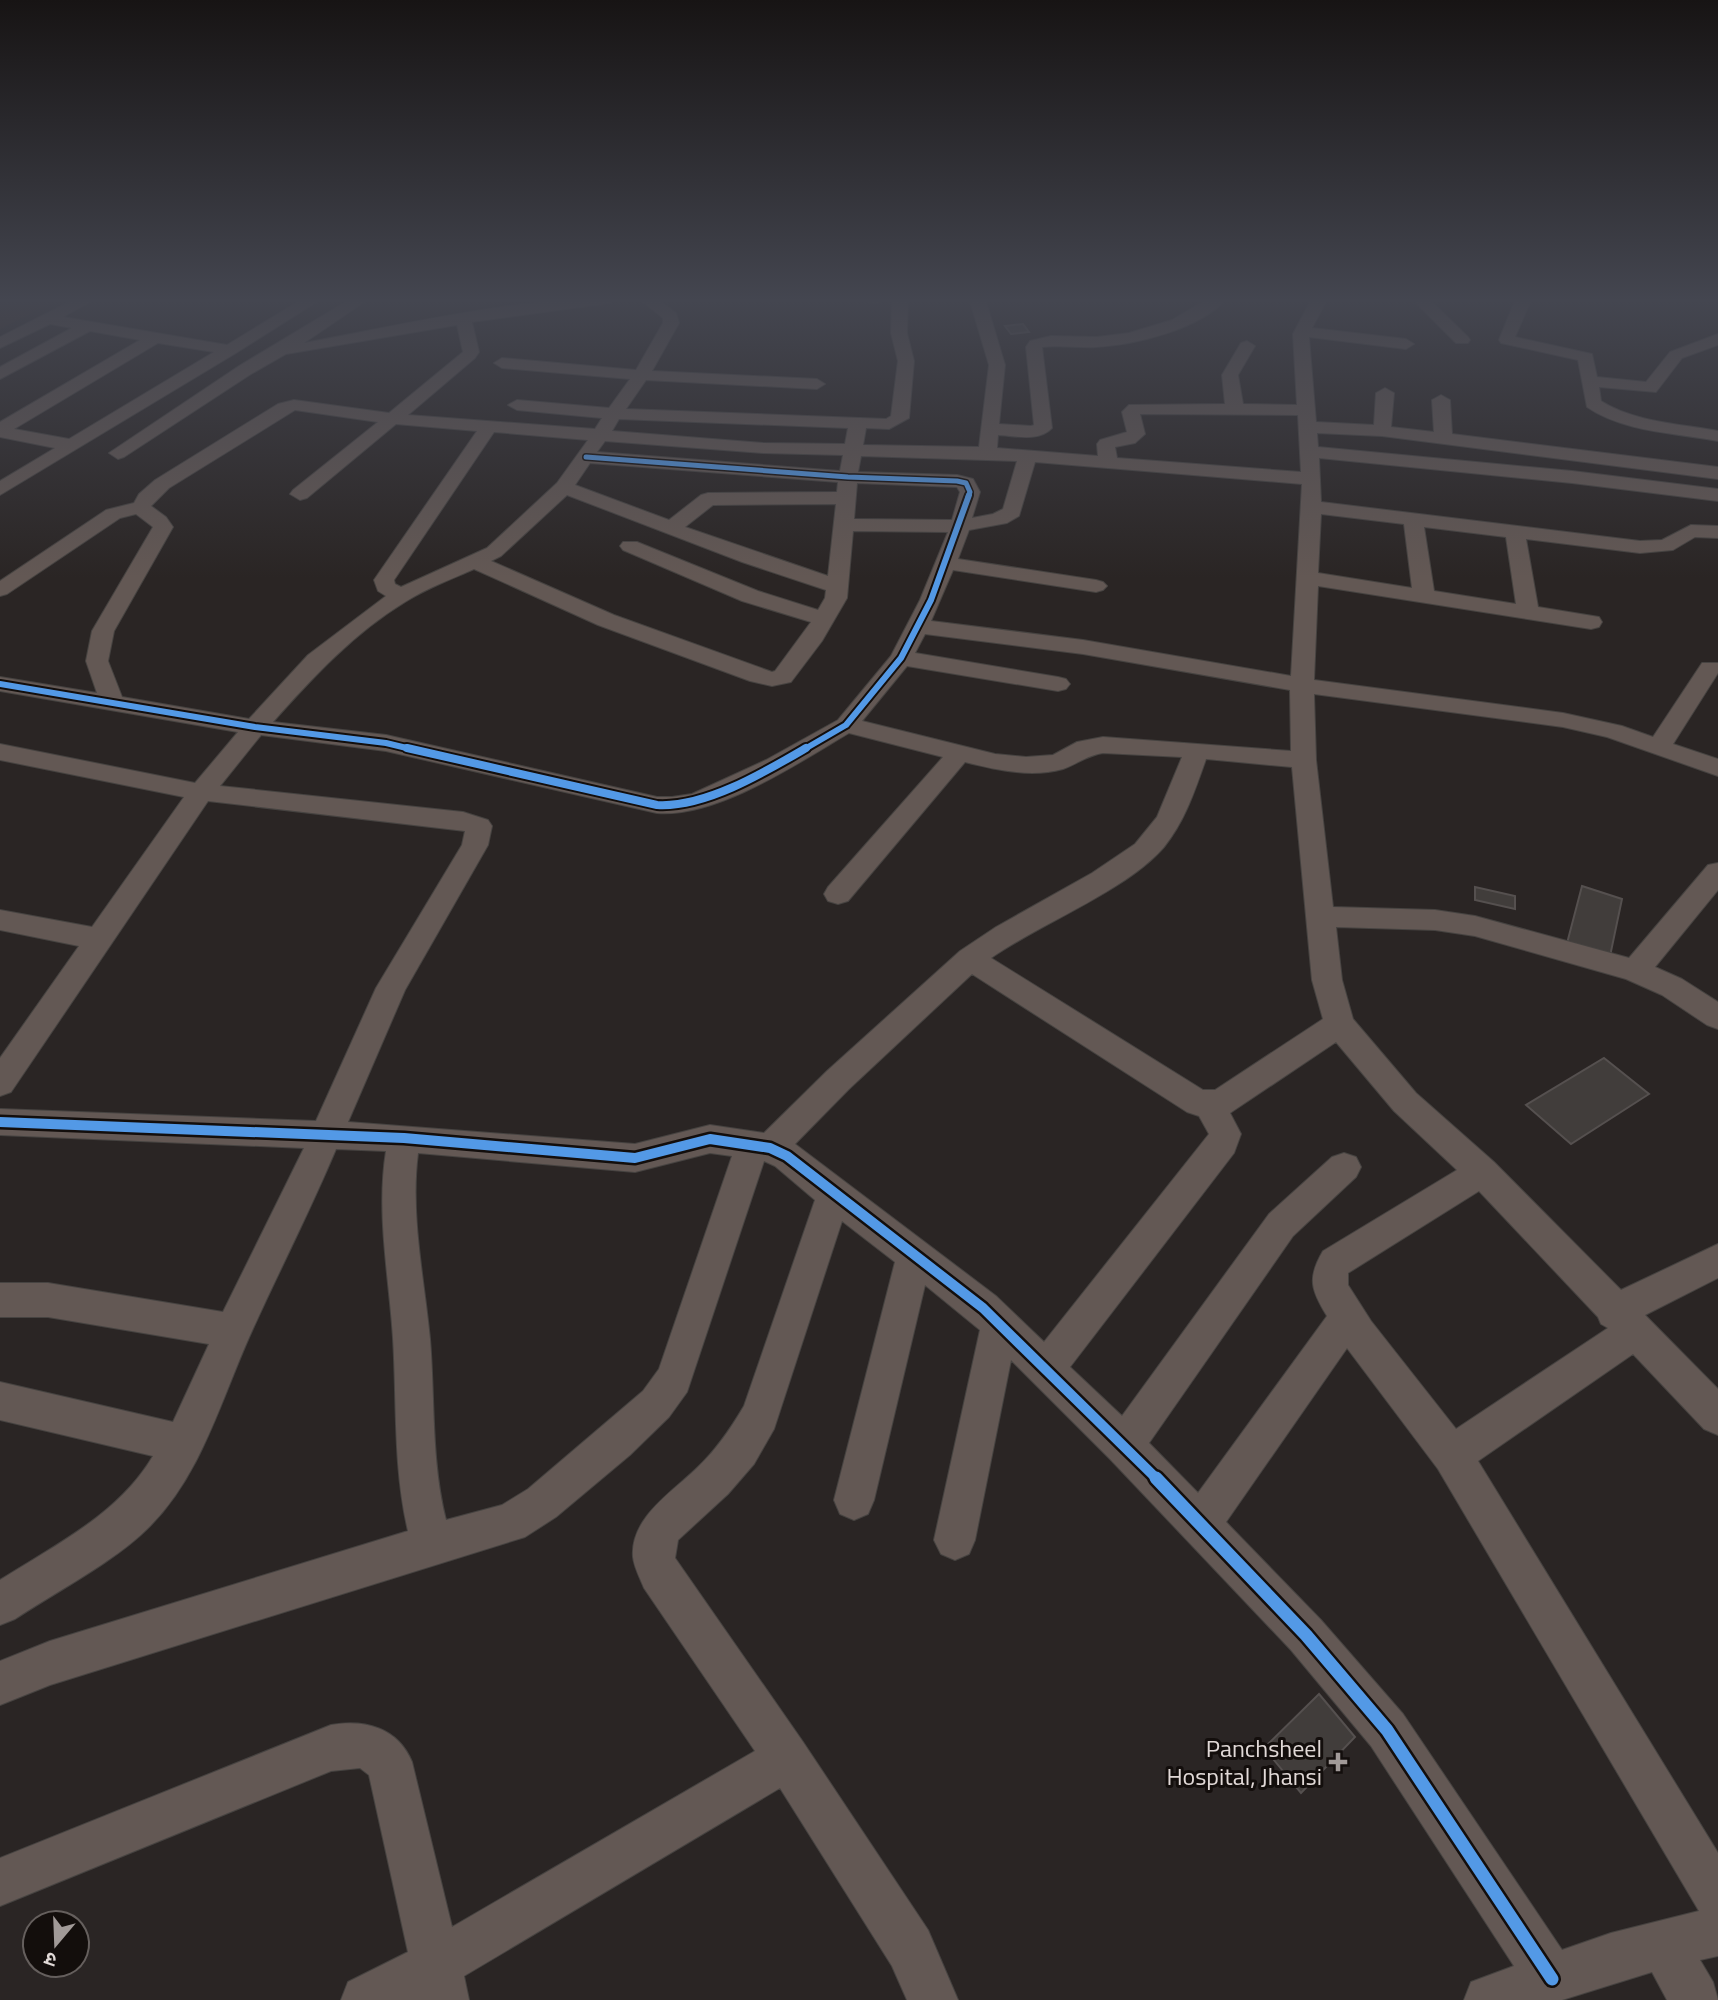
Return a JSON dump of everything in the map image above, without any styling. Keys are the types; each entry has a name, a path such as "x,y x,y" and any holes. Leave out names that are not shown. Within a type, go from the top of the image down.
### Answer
{"street":[{"path":"0,431 66,391"},
{"path":"0,489 160,391"},
{"path":"118,453 213,391"},
{"path":"300,494 426,391"},
{"path":"0,1083 201,792 255,727 316,660 401,595 494,552 564,487 630,391"},
{"path":"517,405 614,414 889,424 900,418 903,391"},
{"path":"988,453 994,391"},
{"path":"990,429 1032,432 1043,428 1039,391"},
{"path":"1230,391 1235,408"},
{"path":"1306,391 1311,507 1302,685 1304,760 1327,980 1339,1024 1405,1102 1482,1172 1624,1322 1718,1416"},
{"path":"1591,391 1593,403 1607,412 1718,436"},
{"path":"1382,431 1385,393"},
{"path":"1441,400 1443,438"},
{"path":"0,590 113,514 141,507 146,498 162,484 289,406 304,405 392,419 763,448 988,453 1108,463 1309,442 1382,431 1718,473"},
{"path":"1108,463 1106,444 1129,439 1136,434 1131,412 1135,409 1235,408 1309,442 1718,495"},
{"path":"477,562 606,620 758,676 772,679 783,677 792,668 824,619 839,587 847,488 858,424"},
{"path":"401,595 385,587 384,580 490,425"},
{"path":"0,431 70,445"},
{"path":"844,525 960,526 1009,515 1028,456"},
{"path":"586,457 847,488"},
{"path":"0,684 255,727 386,743 657,805 672,806 698,801 775,766 846,725 901,657 946,563 970,492 966,483 957,481 708,499 671,528"},
{"path":"564,487 749,558 839,587"},
{"path":"112,703 97,661 103,631 163,527 161,522 144,512 141,507"},
{"path":"1311,507 1656,547 1671,544 1690,531 1718,532"},
{"path":"1413,520 1424,595"},
{"path":"1515,532 1528,612"},
{"path":"631,547 750,596 824,619"},
{"path":"946,563 1096,586"},
{"path":"1307,578 1591,622"},
{"path":"917,626 1121,653 1302,685 1563,720 1613,731 1718,768"},
{"path":"901,657 1058,684"},
{"path":"1659,747 1710,668"},
{"path":"846,725 995,762 1036,765 1058,762 1086,747 1103,745 1304,760"},
{"path":"0,1683 50,1663 432,1544 511,1523 553,1494 656,1404 674,1379 762,1146 970,959 997,940 1104,879 1142,853 1156,839 1175,810 1197,750"},
{"path":"0,752 201,792 479,825 475,845 391,988 183,1444 158,1486 132,1516 0,1604"},
{"path":"838,894 960,753"},
{"path":"1635,971 1718,872"},
{"path":"1321,917 1435,920 1475,926 1635,971 1672,987 1718,1017"},
{"path":"0,920 98,939"},
{"path":"970,959 1198,1103 1220,1103 1339,1024"},
{"path":"1046,1368 1222,1143 1225,1134 1209,1104"},
{"path":"0,1122 404,1138 635,1158 710,1139 762,1146 796,1161 834,1195 1000,1324 1124,1445 1306,1635 1387,1730 1552,1979"},
{"path":"404,1138 399,1163 398,1198 413,1362 417,1461 432,1544"},
{"path":"1124,1445 1281,1225 1344,1167"},
{"path":"1482,1172 1335,1262 1330,1271 1330,1289 1452,1455 1718,1898"},
{"path":"834,1195 760,1416 740,1450 714,1480 664,1526 655,1545 654,1559 659,1573 787,1758 910,1948 931,1999"},
{"path":"854,1500 914,1255"},
{"path":"1452,1455 1624,1322 1718,1260"},
{"path":"0,1300 48,1300 233,1331"},
{"path":"1199,1526 1348,1316"},
{"path":"955,1540 1000,1324"},
{"path":"0,1401 183,1444"},
{"path":"0,1882 331,1748 352,1744 370,1746 388,1762 439,1983"},
{"path":"366,2000 439,1983 787,1758"},
{"path":"1489,2000 1611,1958 1718,1931"},
{"path":"1664,1945 1695,2000"}],"building":[{"path":"1582,886 1622,899 1609,961 1566,947"},
{"path":"1475,887 1515,896 1515,909 1475,900"},
{"path":"1604,1058 1649,1094 1571,1144 1526,1105"},
{"path":"1319,1694 1355,1737 1301,1793 1264,1748"}],"cycle path":[{"path":"0,684 255,727 386,743 657,805 672,806 698,801 775,766 846,725 901,658 931,600 959,529 970,492 966,483 957,481 848,477 586,457"},
{"path":"0,1122 404,1138 635,1158 710,1139 770,1148 787,1156 983,1308 1124,1445 1306,1635 1387,1730 1552,1979"}],"place":[{"name":"Panchsheel Hospital, Jhansi","path":"1338,1762"}]}
